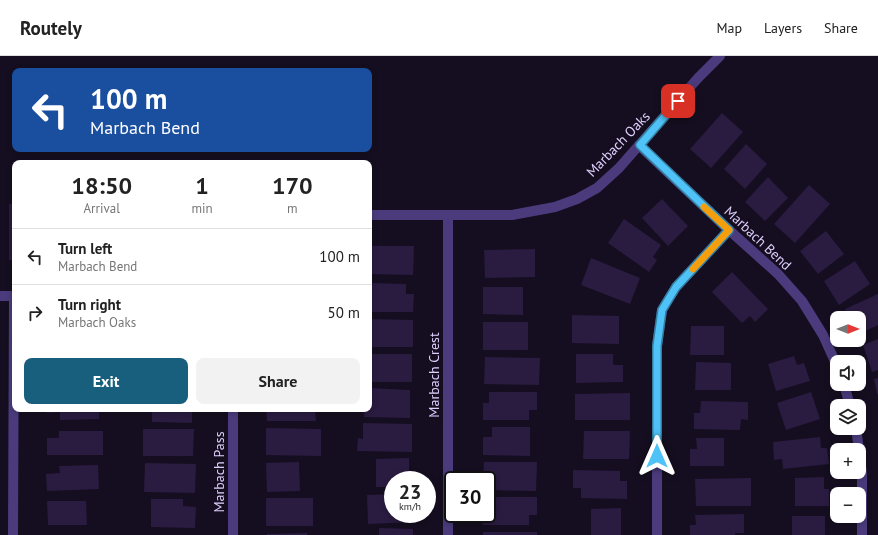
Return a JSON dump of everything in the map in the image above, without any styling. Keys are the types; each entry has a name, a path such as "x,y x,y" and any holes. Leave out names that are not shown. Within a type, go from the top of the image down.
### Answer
{"street":[{"name":"Marbach Oaks","path":"372,215 512,215 555,206 577,199 597,188 618,168 698,78 720,56"},
{"name":"Marbach Bend","path":"640,145 729,230 778,274 802,301 823,335 832,355"},
{"name":"Marbach Crest","path":"448,215 448,535"},
{"path":"657,535 657,346 662,310 676,287 729,230"},
{"path":"0,296 12,296"},
{"path":"13,535 14,412"},
{"name":"Marbach Pass","path":"233,412 233,535"},
{"path":"862,479 862,535"}],"building":[{"path":"722,113 743,132 711,168 690,149"},
{"path":"746,144 767,164 745,189 724,169"},
{"path":"768,177 788,198 765,221 745,202"},
{"path":"809,185 830,204 795,243 774,224"},
{"path":"662,199 688,226 668,246 642,218"},
{"path":"9,204 12,204 12,260 9,260"},
{"path":"624,219 661,245 653,257 657,260 649,272 608,243"},
{"path":"826,231 844,254 818,274 800,251"},
{"path":"372,246 414,246 413,275 372,274"},
{"path":"535,249 535,277 485,278 484,250"},
{"path":"591,258 640,278 630,304 581,285"},
{"path":"855,261 870,284 839,305 824,281"},
{"path":"732,272 768,309 755,322 750,316 742,323 712,292"},
{"path":"372,283 406,284 406,294 414,294 413,312 372,312"},
{"path":"483,287 523,287 523,315 483,314"},
{"path":"878,294 878,325 866,331 866,311 846,311 845,309"},
{"path":"572,315 619,316 619,344 572,343"},
{"path":"372,319 413,320 413,347 372,347"},
{"path":"483,322 528,322 528,350 483,350"},
{"path":"691,326 724,326 724,355 690,355"},
{"path":"878,339 878,370 872,372 864,347 866,347 866,344"},
{"path":"372,354 412,354 412,382 372,382"},
{"path":"576,354 613,354 613,365 623,365 623,382 576,383"},
{"path":"794,356 797,365 804,363 810,381 776,391 768,364"},
{"path":"485,357 540,358 539,385 484,384"},
{"path":"696,362 731,363 731,390 695,390"},
{"path":"878,378 878,394 877,394 874,379"},
{"path":"372,388 410,390 410,418 364,417 364,412 372,412"},
{"path":"489,392 537,392 537,410 529,410 529,420 483,420 483,403 489,403"},
{"path":"811,392 820,419 786,430 777,403"},
{"path":"630,393 630,420 575,420 575,394"},
{"path":"701,401 748,402 748,420 741,419 740,430 694,429 694,413 700,413"},
{"path":"60,412 99,412 99,419 60,420"},
{"path":"152,412 192,412 192,423 152,422"},
{"path":"266,412 315,412 316,421 267,421"},
{"path":"363,423 412,424 412,452 357,451 358,438 363,439"},
{"path":"492,427 530,427 530,456 483,455 483,437 492,437"},
{"path":"266,428 321,429 321,456 266,455"},
{"path":"143,429 194,429 193,456 143,456"},
{"path":"59,431 103,431 103,455 47,455 47,438 59,438"},
{"path":"584,431 630,431 629,459 583,459"},
{"path":"820,437 821,448 827,448 829,464 783,469 782,459 774,460 773,442"},
{"path":"696,438 724,438 724,466 690,466 690,449 697,449"},
{"path":"409,458 409,471 384,471 384,487 376,487 376,459"},
{"path":"299,462 300,491 267,492 266,463"},
{"path":"484,462 537,462 536,491 496,490 496,471 483,471"},
{"path":"145,463 196,464 195,493 144,492"},
{"path":"98,465 99,489 47,491 46,474 60,473 59,466"},
{"path":"573,470 620,471 620,481 627,481 627,499 581,498 581,488 573,488"},
{"path":"824,477 824,489 829,489 829,506 795,506 795,478"},
{"path":"751,478 751,506 696,506 695,479"},
{"path":"384,494 384,523 391,523 368,524 367,495"},
{"path":"496,497 537,497 537,515 529,515 529,525 483,525 483,523 496,523"},
{"path":"266,498 313,498 313,526 266,526"},
{"path":"151,499 183,499 183,506 196,507 195,528 151,527"},
{"path":"47,501 86,501 87,525 48,525"},
{"path":"621,508 621,535 591,535 591,509"},
{"path":"744,514 744,533 735,533 735,535 690,535 690,525 696,525 695,515"},
{"path":"792,516 825,516 825,535 792,535"},
{"path":"379,528 413,529 413,535 379,535"},
{"path":"483,532 537,532 537,535 483,535"},
{"path":"307,533 307,535 267,535 267,534"}],"slow traffic":[{"path":"693,269 729,230 704,207"}],"route":[{"path":"657,456 657,346 662,310 676,287 729,230 640,145 678,101"}]}
